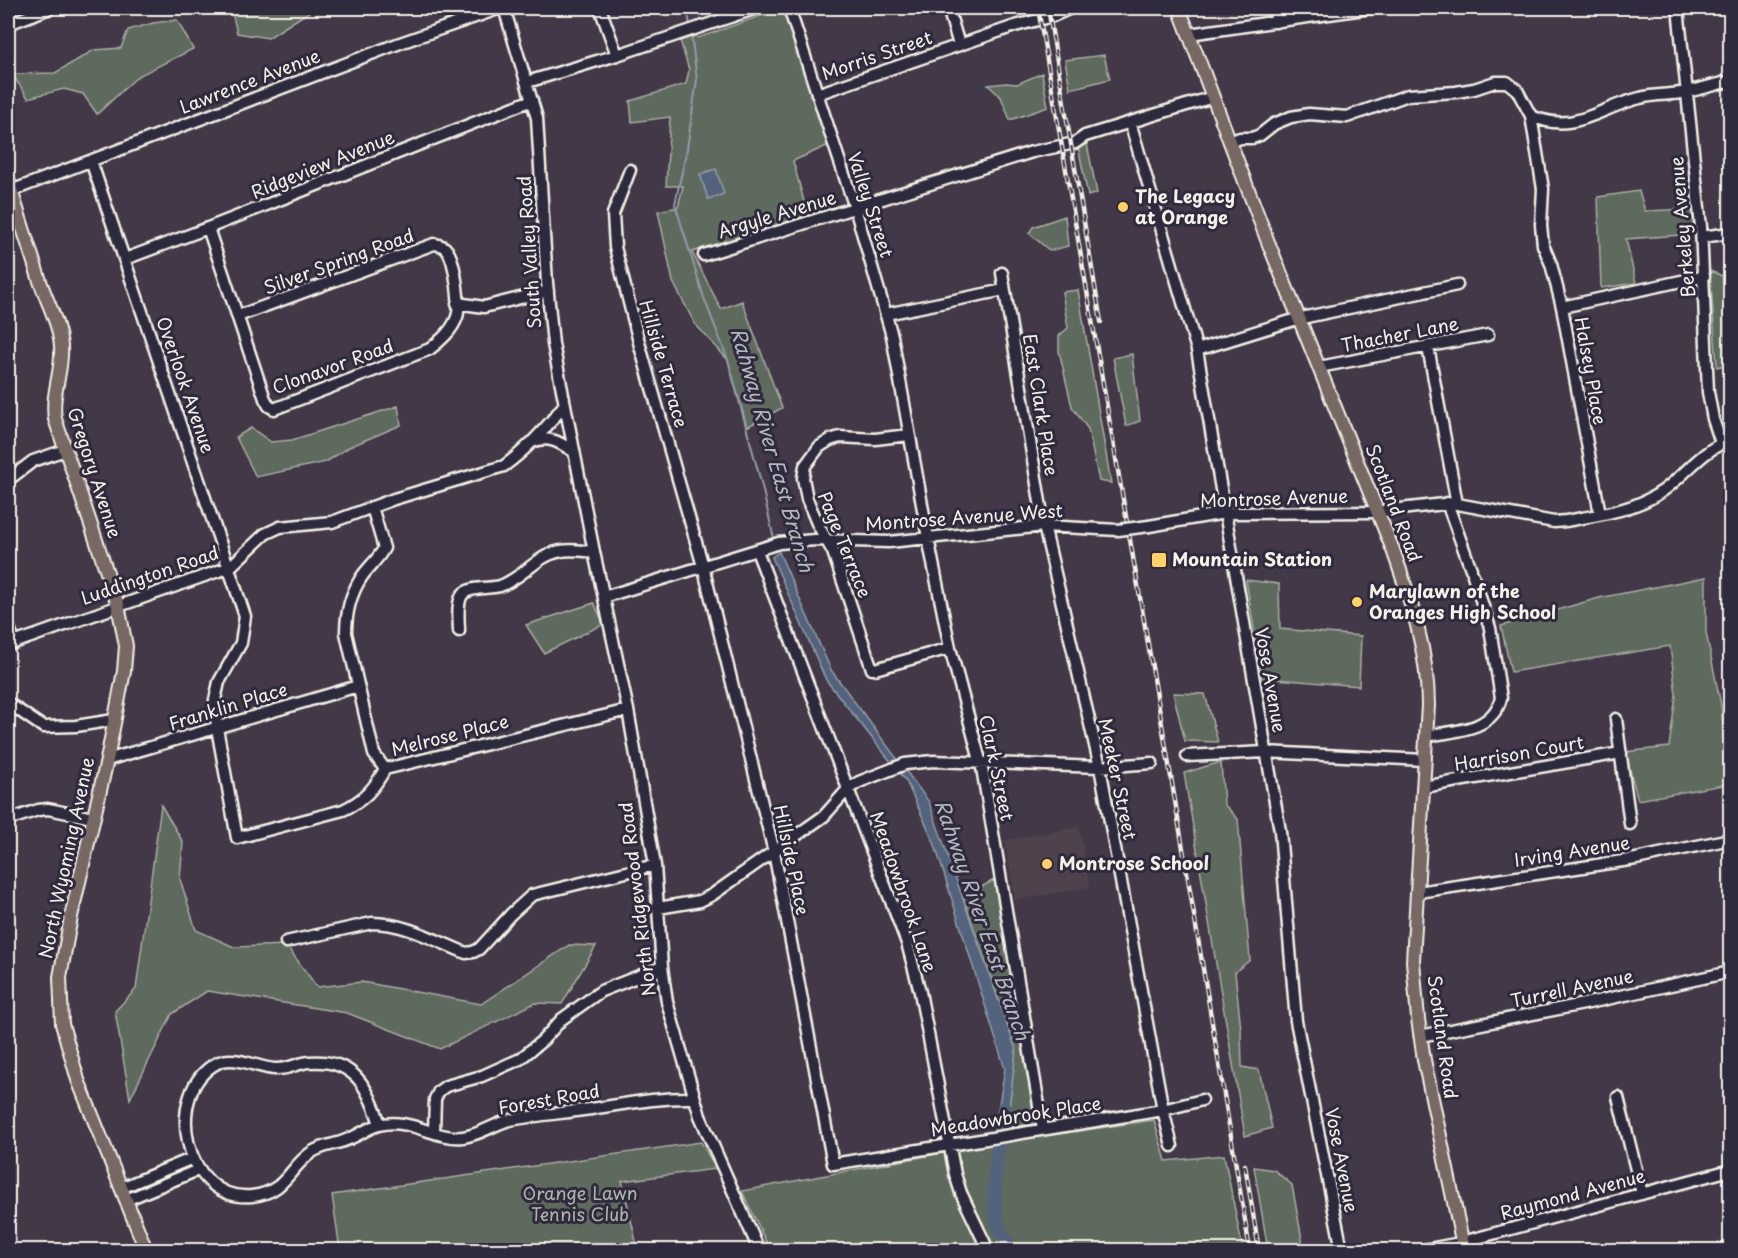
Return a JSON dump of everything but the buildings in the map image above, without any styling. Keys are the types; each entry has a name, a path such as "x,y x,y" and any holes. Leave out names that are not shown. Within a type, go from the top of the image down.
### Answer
{"main road":[{"name":"Scotland Road","path":"1179,8 1299,319 1377,512 1407,591 1422,641 1428,682 1413,961 1420,1036 1462,1246"},
{"name":"Gregory Avenue","path":"9,185 57,325 61,347 52,405 55,419 118,605"},
{"name":"North Wyoming Avenue","path":"118,605 126,646 124,671 107,760 70,917 60,977 62,1024 71,1061 146,1251"}],"street":[{"path":"8,24 50,8"},
{"name":"South Valley Road","path":"503,8 537,118 553,344 583,497"},
{"name":"Lawrence Avenue","path":"9,185 91,161 400,43 503,8"},
{"path":"600,8 618,55"},
{"path":"527,82 618,55 757,8"},
{"name":"Valley Street","path":"789,8 855,208 886,314 906,416"},
{"path":"948,8 959,45"},
{"name":"Morris Street","path":"817,94 1015,26 1035,16 1070,8"},
{"path":"1275,8 1276,22"},
{"path":"1189,34 1371,8"},
{"name":"Berkeley Avenue","path":"1678,8 1702,237 1708,392 1713,418 1726,442"},
{"path":"1531,116 1552,124 1578,120 1637,98 1688,92 1731,81"},
{"path":"1230,142 1260,135 1274,124 1291,117 1309,114 1347,117 1408,95 1456,92 1495,82 1507,82 1517,90 1531,116 1543,189 1541,225 1544,245 1562,307"},
{"name":"Argyle Avenue","path":"704,255 1032,152 1057,140 1085,136 1213,97"},
{"name":"Ridgeview Avenue","path":"125,259 532,100"},
{"name":"Vose Avenue","path":"1130,122 1197,350 1280,831 1296,1022 1342,1251"},
{"name":"Overlook Avenue","path":"91,161 230,567 245,620"},
{"name":"Hillside Terrace","path":"630,170 613,214 615,247 640,346 703,566"},
{"path":"8,225 20,220"},
{"name":"Clonavor Road","path":"208,228 265,399 274,409 430,349 448,333 454,324 458,314 457,303"},
{"path":"1702,237 1731,234"},
{"name":"Silver Spring Road","path":"238,316 434,244 441,245 451,255 457,303"},
{"name":"East Clark Place","path":"1002,273 1044,526"},
{"name":"Halsey Place","path":"1600,514 1562,307 1704,276"},
{"path":"1197,350 1299,319 1457,285"},
{"path":"886,314 1005,290"},
{"path":"457,303 484,307 548,291"},
{"name":"Thacher Lane","path":"1319,367 1488,335"},
{"path":"1426,736 1477,726 1491,717 1498,708 1501,698 1490,628 1452,503 1428,346"},
{"name":"Luddington Road","path":"11,643 230,567 265,534 280,527 332,522 372,507 504,466 517,457 528,443 552,422 564,405"},
{"name":"Clark Street","path":"906,416 950,648 981,763 1043,1130"},
{"name":"Page Terrace","path":"909,435 875,439 840,437 830,440 810,456 805,466 804,489 817,523 833,552 872,669 950,648"},
{"path":"528,443 542,438 557,441 573,451"},
{"name":"Montrose Avenue","path":"1118,530 1225,513 1377,512 1452,503 1554,522 1566,521 1640,503 1653,497 1700,457 1726,442"},
{"path":"8,480 33,461 65,450"},
{"name":"North Ridgewood Road","path":"583,497 628,710 655,865 662,967 667,1002 700,1116 759,1251"},
{"path":"372,507 384,548 361,577 351,598 346,633 374,754 385,769"},
{"name":"Montrose Avenue West","path":"604,597 775,545 827,540 889,542 1044,526 1118,530"},
{"name":"Meeker Street","path":"1044,526 1100,767 1163,1110 1172,1146"},
{"path":"459,631 459,603 463,594 499,586 513,580 545,556 562,550 594,552"},
{"name":"Meadowbrook Lane","path":"758,551 900,922 912,962 955,1174 961,1193 988,1251"},
{"name":"Hillside Place","path":"703,566 774,852 833,1164"},
{"name":"Melrose Place","path":"245,620 241,643 216,691 217,728 237,838 343,810 358,803 372,791 385,769 628,710"},
{"path":"8,624 11,643"},
{"name":"Franklin Place","path":"107,760 358,686"},
{"path":"8,703 43,727 76,726 114,720"},
{"path":"1616,719 1630,824"},
{"path":"1187,756 1265,752 1425,760"},
{"name":"Harrison Court","path":"1423,787 1621,753"},
{"path":"658,908 700,901 720,890 824,816 848,789 859,782 905,764 933,761 1100,767 1152,762"},
{"path":"8,820 48,809 93,818"},
{"name":"Irving Avenue","path":"1418,892 1636,859 1731,839"},
{"path":"286,942 372,923 385,923 404,928 466,953 473,952 479,949 532,895 655,865"},
{"path":"434,1131 435,1099 439,1091 446,1086 482,1076 520,1059 543,1040 562,1019 601,991 662,967"},
{"name":"Turrell Avenue","path":"1420,1036 1731,972"},
{"path":"124,1194 198,1170 187,1138 186,1123 193,1088 203,1075 218,1063 230,1060 286,1070 310,1062 340,1066 351,1072 368,1092 380,1124"},
{"path":"1618,1097 1642,1194"},
{"name":"Forest Road","path":"198,1170 222,1190 239,1196 253,1196 270,1191 282,1184 312,1153 331,1144 346,1141 380,1124 396,1122 459,1137 470,1136 511,1120 657,1099 694,1098"},
{"name":"Meadowbrook Place","path":"833,1164 1163,1110 1202,1100"},
{"path":"124,1194 193,1158"},
{"name":"Raymond Avenue","path":"1423,1251 1462,1246 1731,1170"}],"shaded area":[{"name":"Montrose School","path":"1079,827 1090,887 1015,900 1005,840"}],"green space":[{"path":"231,8 315,8 268,38 237,33"},
{"path":"783,8 829,145 793,161 808,216 692,252 721,309 742,301 782,408 747,427 728,360 695,324 673,282 658,211 678,207 683,186 666,186 670,117 632,122 630,101 686,84 689,70 679,37 693,33 698,38"},
{"path":"177,20 193,49 138,76 97,114 83,94 64,89 28,98 12,74 55,73 94,50 121,48 128,30 153,23"},
{"path":"1104,55 1110,79 1070,89 1065,60"},
{"path":"1042,73 1048,107 1010,120 1001,97 988,85 1017,84"},
{"path":"1087,144 1097,193 1088,196 1078,146"},
{"path":"1639,191 1645,211 1692,209 1694,234 1626,239 1636,283 1601,288 1598,197"},
{"path":"1065,216 1068,246 1050,251 1029,233 1033,227"},
{"path":"1710,271 1730,279 1730,364 1717,367"},
{"path":"1078,290 1111,483 1099,481 1088,429 1072,407 1059,351 1059,336 1068,328 1062,292"},
{"path":"1132,354 1140,421 1126,426 1113,358"},
{"path":"398,406 401,425 349,447 326,462 256,477 236,437 251,428 271,442 292,440"},
{"path":"1706,577 1706,633 1721,705 1729,784 1638,800 1625,752 1669,747 1676,695 1670,646 1511,672 1501,626 1599,598"},
{"path":"1246,580 1279,584 1280,629 1361,636 1359,686 1262,678"},
{"path":"594,603 604,624 544,653 526,625"},
{"path":"1173,693 1205,694 1218,742 1185,741"},
{"path":"1221,762 1224,804 1238,819 1250,960 1235,972 1242,1067 1259,1070 1272,1128 1245,1136 1184,773"},
{"path":"161,805 183,842 180,879 196,930 234,947 286,945 317,987 362,982 481,1004 569,945 596,946 562,1004 535,1003 440,1049 347,1013 207,991 172,1014 130,1099 115,1011 136,989"},
{"path":"994,880 1038,1123 1011,1127 1007,1125 1016,1050 963,897"},
{"path":"1154,1120 1166,1161 1224,1155 1243,1250 770,1250 742,1191 990,1144"},
{"name":"Orange Lawn Tennis Club","path":"701,1142 716,1169 622,1181 638,1250 340,1250 332,1195"},
{"path":"1254,1167 1274,1170 1292,1185 1304,1250 1268,1250"}],"water":[{"path":"716,169 724,194 708,199 700,174"},
{"path":"779,552 831,670 929,802 1016,1050 1007,1125 995,1128 1005,1069 934,842 906,781 826,680 772,557"}],"waterway":[{"name":"Rahway River East Branch","path":"687,8 690,25"},
{"name":"Rahway River East Branch","path":"691,34 697,79 687,149 675,204 704,298 728,360 774,539"},
{"name":"Rahway River East Branch","path":"1004,1108 996,1170 995,1203 1000,1230 1012,1250"}],"railway":[{"path":"1038,8 1250,1250"},
{"path":"1048,8 1101,322"},
{"path":"1245,1165 1259,1250"}],"place":[{"name":"The Legacy at Orange","path":"1123,207"},
{"name":"Mountain Station","path":"1159,560"},
{"name":"Marylawn of the Oranges High School","path":"1357,602"},
{"name":"Montrose School","path":"1047,864"}]}
